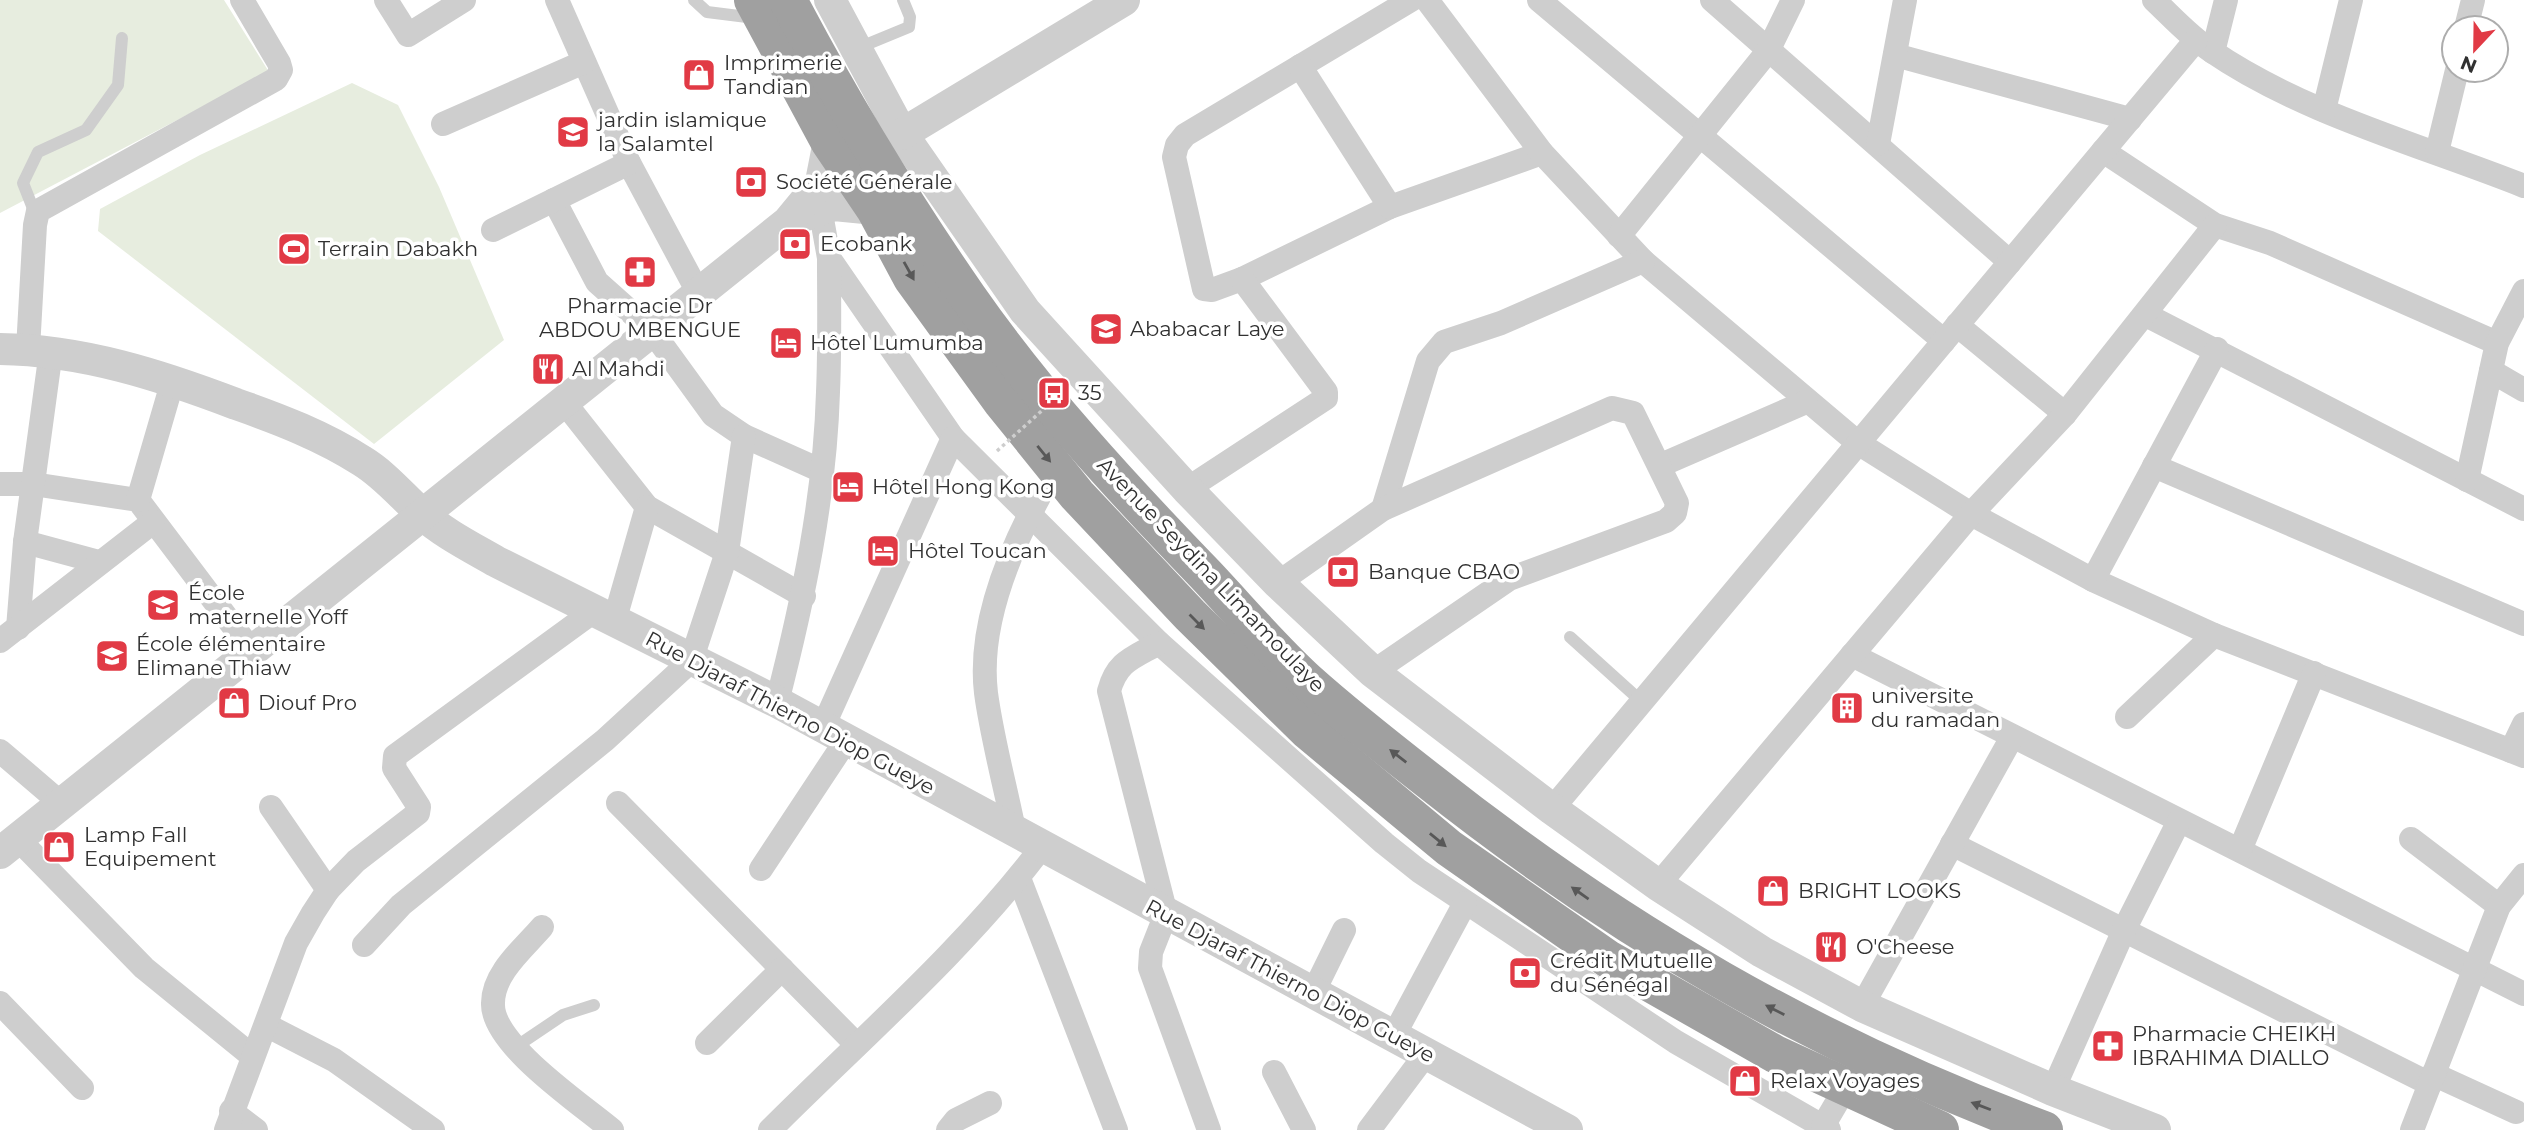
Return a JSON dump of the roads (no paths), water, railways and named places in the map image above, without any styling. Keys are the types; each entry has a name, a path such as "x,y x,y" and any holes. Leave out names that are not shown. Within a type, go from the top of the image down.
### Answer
{"highway":[{"name":"Avenue Seydina Limamoulaye","path":"768,6 830,141 875,209 912,278 950,332 1077,495 1190,615 1334,753 1449,848 1608,959 1775,1054 1940,1130"},
{"name":"Avenue Seydina Limamoulaye","path":"768,6 971,300 1044,393 1151,518 1305,679 1500,837 1612,916 1671,953 1840,1043 1961,1098 2045,1130"}],"street":[{"path":"9,634 33,484 26,350 36,216 41,209 276,79 281,70 279,63 243,0"},
{"path":"386,0 408,35 464,0"},
{"path":"557,0 629,163 699,293"},
{"path":"830,0 854,50 902,134 1025,311 1187,489 1278,583 1373,672 1552,809 1658,885 1762,952 1862,1006 2053,1090 2155,1130"},
{"path":"902,134 1124,0"},
{"path":"1411,0 1185,135 1177,145 1174,157 1204,289 1212,290 1242,279 1390,207 1542,153"},
{"path":"1427,0 1542,153 1643,261 1806,402 1858,443 1971,514 2093,580 2214,635 2518,754 2524,724"},
{"path":"1539,0 1699,137 1950,333 2065,414"},
{"path":"1712,0 2010,262"},
{"path":"1619,236 1768,51 1793,0"},
{"path":"1878,144 1905,0"},
{"path":"2154,0 2204,46 2324,110 2524,186"},
{"path":"1552,809 2130,119 2204,46 2226,0"},
{"path":"2324,110 2351,0"},
{"path":"1895,55 2130,119"},
{"path":"443,124 584,62"},
{"path":"1300,66 1390,207"},
{"path":"2437,152 2454,84"},
{"path":"252,1056 145,968 9,846 788,222 821,182 830,141"},
{"path":"2102,152 2215,225 2270,243 2497,343"},
{"path":"493,230 629,163"},
{"path":"554,200 597,282 652,331 713,415 744,436 822,471"},
{"path":"788,222 820,208 849,205 875,209"},
{"path":"778,702 804,596 822,471 828,393 829,258 820,208"},
{"path":"1658,885 1971,514 2065,414 2147,315 2215,225"},
{"path":"829,258 953,438 1034,507 1159,643 1384,843 1465,903 1676,1042 1826,1128 1846,1087"},
{"path":"1383,509 1428,361 1444,342 1501,323 1643,261"},
{"path":"1187,489 1322,403 1326,396 1242,279"},
{"path":"2467,480 2497,343 2524,291"},
{"path":"2147,315 2524,509"},
{"path":"2093,580 2217,349"},
{"name":"Rue Djaraf Thierno Diop Gueye","path":"26,350 173,380 304,430 387,478 423,515 459,541 691,661 778,702 834,735 1567,1130"},
{"path":"2491,371 2524,390"},
{"path":"138,500 173,380"},
{"path":"564,402 647,508 804,596"},
{"path":"1661,465 1806,402"},
{"path":"1278,583 1383,509 1612,408 1633,413 1661,465 1677,503 1675,513 1667,521 1509,579 1373,672"},
{"path":"364,945 401,905 605,740 691,661 727,552 744,436"},
{"path":"761,869 834,735 888,589 953,438"},
{"path":"2154,467 2524,624"},
{"path":"0,484 33,484 138,500 252,651"},
{"path":"1014,830 986,692 986,651 993,609 1034,507"},
{"path":"256,1130 228,1121 296,943 328,890 356,861 418,813 419,807 394,768 393,759 397,753 604,616 647,508"},
{"path":"9,634 153,522"},
{"path":"25,542 99,562"},
{"path":"2127,717 2214,635"},
{"path":"1159,643 1122,663 1114,672 1109,691 1166,914 1151,952 1150,968 1209,1130"},
{"path":"1852,655 2179,821 2476,967 2524,994"},
{"path":"2240,850 2314,673"},
{"path":"1862,1006 2012,737"},
{"path":"0,751 62,804"},
{"path":"618,803 856,1044"},
{"path":"271,807 328,890"},
{"path":"2053,1090 2124,930 2179,821"},
{"path":"2411,839 2499,906"},
{"path":"1952,844 2432,1079 2516,1112"},
{"path":"770,1130 946,957 1019,878 1042,847"},
{"path":"2412,1130 2499,906 2524,875"},
{"path":"1019,878 1116,1130"},
{"path":"1393,1037 1465,903"},
{"path":"542,927 501,974 492,1001 494,1017 514,1048 612,1130"},
{"path":"1313,993 1345,930"},
{"path":"707,1043 782,969"},
{"path":"0,1003 82,1088"},
{"path":"266,1025 334,1060 433,1130"},
{"path":"1369,1130 1426,1054"},
{"path":"1274,1072 1304,1130"},
{"path":"948,1130 956,1120 990,1103"}],"lane":[{"path":"694,0 707,12 768,6"},
{"path":"854,50 909,27 910,17 903,0"},
{"path":"36,216 23,184 33,162 38,152 86,130 118,85 122,38"},
{"path":"1570,637 1642,702"},
{"path":"514,1048 562,1015 594,1005"}],"place":[{"name":"Imprimerie Tandian","path":"699,75"},
{"name":"jardin islamique la Salamtel","path":"573,132"},
{"name":"Société Générale","path":"751,182"},
{"name":"Ecobank","path":"795,244"},
{"name":"Terrain Dabakh","path":"294,249"},
{"name":"Pharmacie Dr ABDOU MBENGUE","path":"640,272"},
{"name":"Ababacar Laye","path":"1106,329"},
{"name":"Hôtel Lumumba","path":"786,343"},
{"name":"Al Mahdi","path":"548,369"},
{"name":"35","path":"1054,393"},
{"name":"Hôtel Hong Kong","path":"848,487"},
{"name":"Hôtel Toucan","path":"883,551"},
{"name":"Banque CBAO","path":"1343,572"},
{"name":"École maternelle Yoff","path":"163,605"},
{"name":"École élémentaire Elimane Thiaw","path":"112,656"},
{"name":"Diouf Pro","path":"234,703"},
{"name":"universite du ramadan","path":"1847,708"},
{"name":"Lamp Fall Equipement","path":"59,847"},
{"name":"BRIGHT LOOKS","path":"1773,891"},
{"name":"O'Cheese","path":"1831,947"},
{"name":"Crédit Mutuelle du Sénégal","path":"1525,973"},
{"name":"Pharmacie CHEIKH IBRAHIMA DIALLO","path":"2108,1046"},
{"name":"Relax Voyages","path":"1745,1081"}]}
